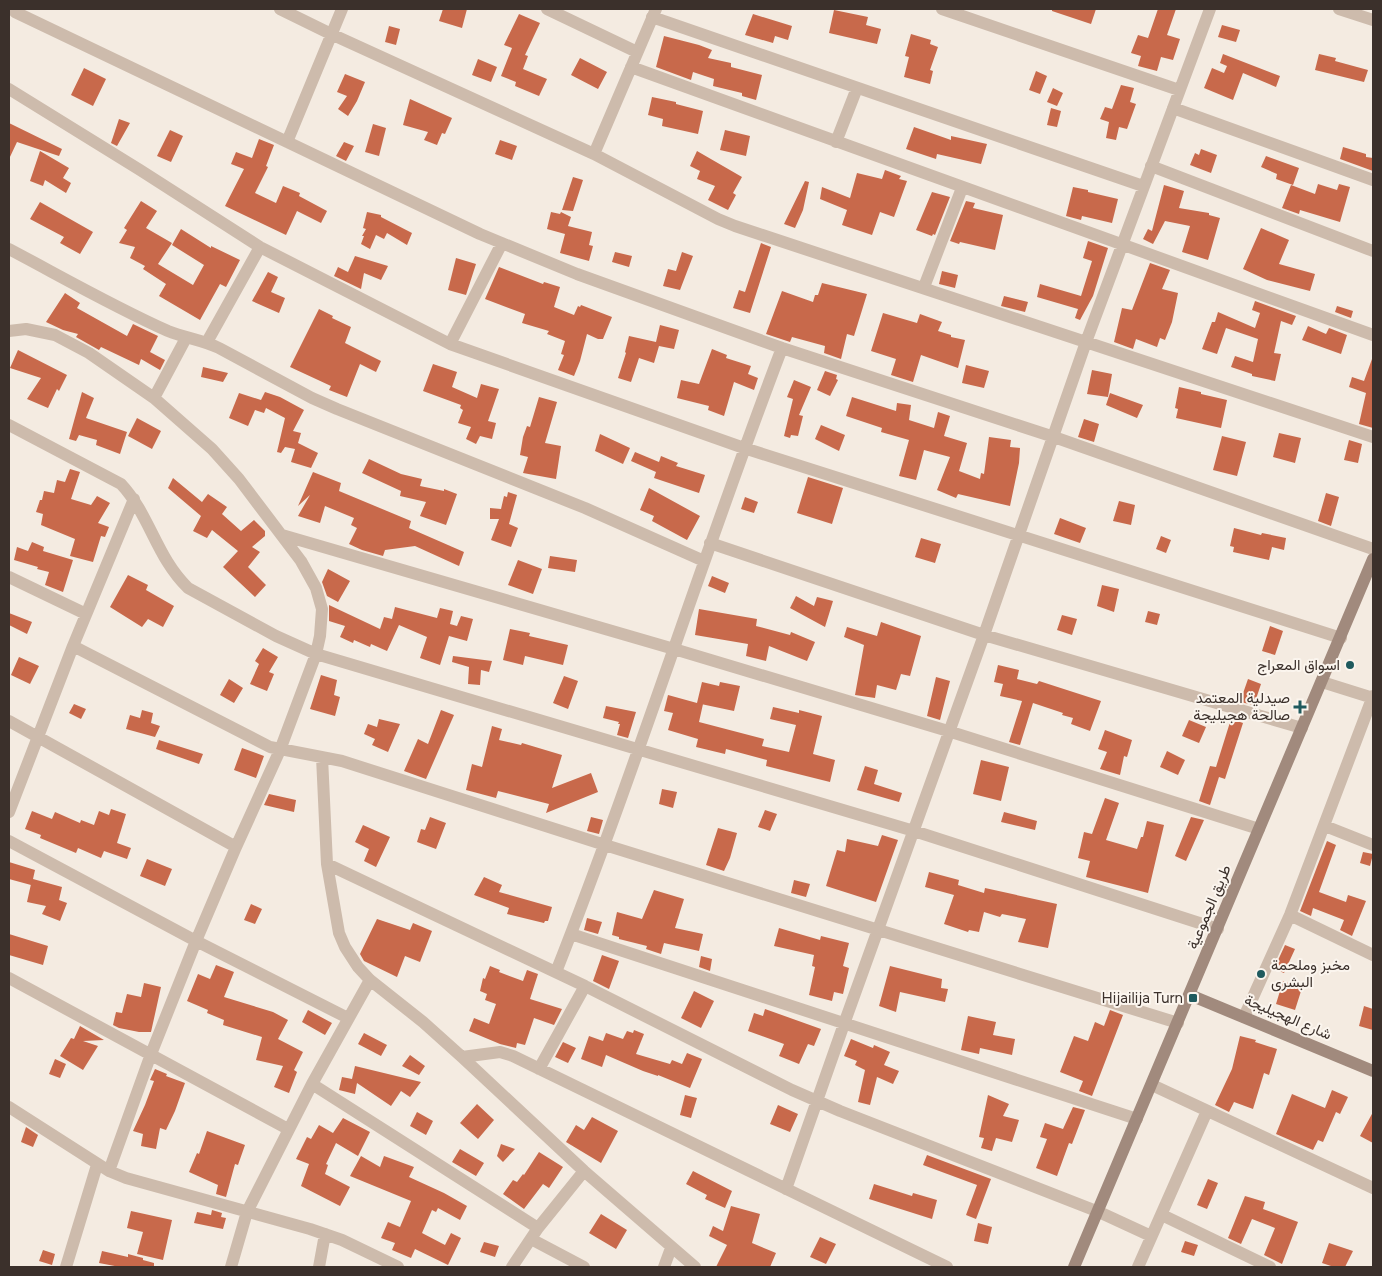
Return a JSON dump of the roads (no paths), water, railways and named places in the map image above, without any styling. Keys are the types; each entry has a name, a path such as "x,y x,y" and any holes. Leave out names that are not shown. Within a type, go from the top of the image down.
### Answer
{"main road":[{"name":"طريق الجموعية","path":"1074,1267 1099,1212 1373,561"},
{"name":"شارع الهجيليجة","path":"1190,995 1373,1071"}],"street":[{"path":"280,9 594,154 718,219 750,232 924,287 1373,436"},
{"path":"287,142 342,9"},
{"path":"547,9 637,52"},
{"path":"942,9 1179,90"},
{"path":"786,1189 1054,438 1086,342 1210,9"},
{"path":"1339,9 1373,20"},
{"path":"594,154 654,13 857,88 1143,186"},
{"path":"13,15 502,243 577,274 782,348 1054,438 1373,549"},
{"path":"631,67 1373,335"},
{"path":"836,142 857,88"},
{"path":"9,89 260,247 450,344 744,448 1341,638"},
{"path":"1173,108 1373,180"},
{"path":"1151,166 1373,251"},
{"path":"924,287 962,188"},
{"path":"450,344 502,243"},
{"path":"207,342 260,247"},
{"path":"9,249 155,325 186,338 207,342 312,398 586,508 704,561"},
{"path":"9,331 26,329 55,335 89,353 154,398 212,449 239,479 301,561 320,598 321,622 316,654 280,750 196,941 151,1054 109,1172"},
{"path":"154,398 186,338"},
{"path":"556,972 640,750 710,543 782,348"},
{"path":"9,425 122,484 134,499 167,564 188,588 276,636 316,654 914,831 1218,929"},
{"path":"9,812 73,646 134,499"},
{"path":"282,535 948,731 1259,829"},
{"path":"710,543 984,635 1302,728"},
{"path":"9,577 86,614"},
{"path":"73,646 262,744 280,750 342,761 605,846 1178,1023"},
{"path":"1244,1016 1290,915 1373,698 1322,682"},
{"path":"9,722 236,847"},
{"path":"322,757 327,864 339,933 345,947 354,960 370,980 423,1022 584,1171 695,1267"},
{"path":"1325,826 1373,846"},
{"path":"9,841 196,941 348,1018"},
{"path":"327,864 556,972 817,1102 1099,1212 1151,1236"},
{"path":"1290,915 1373,955"},
{"path":"571,934 1138,1119"},
{"path":"9,978 288,1129"},
{"path":"231,1267 247,1212 288,1129 370,980"},
{"path":"539,1069 584,986"},
{"path":"462,1057 500,1052 513,1056 947,1267"},
{"path":"312,1084 538,1228"},
{"path":"1152,1085 1373,1188"},
{"path":"9,1107 109,1172 326,1234 398,1267"},
{"path":"1138,1267 1207,1111"},
{"path":"66,1267 97,1165"},
{"path":"512,1267 538,1228 584,1171"},
{"path":"1162,1215 1270,1267"},
{"path":"319,1267 326,1234"},
{"path":"530,1239 584,1267"},
{"path":"664,1267 671,1248"}],"place":[{"name":"اسواق المعراج","path":"1350,665"},
{"name":"صيدلية المعتمد صالحة هجيليجة","path":"1300,707"},
{"name":"مخبز وملحمة البشرى","path":"1261,974"},
{"name":"Hijailija Turn","path":"1193,998"}]}
